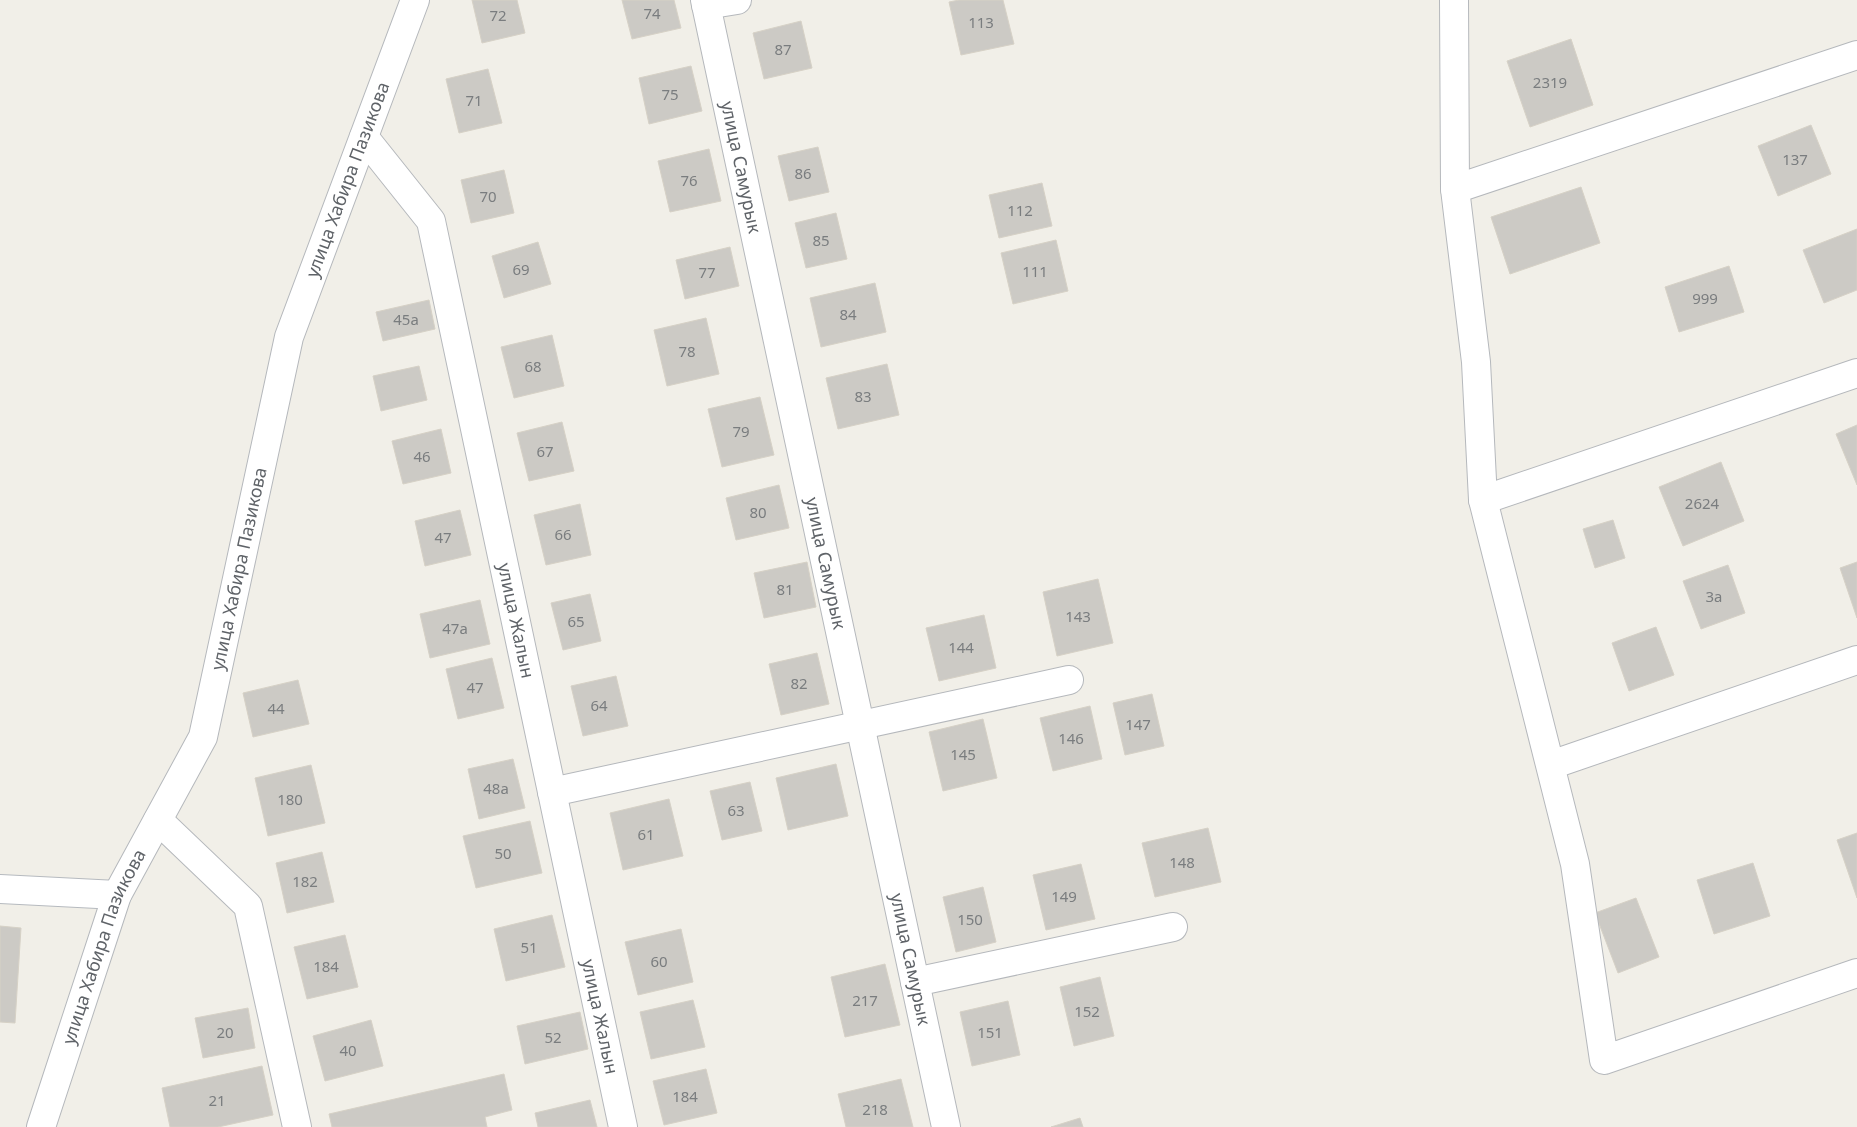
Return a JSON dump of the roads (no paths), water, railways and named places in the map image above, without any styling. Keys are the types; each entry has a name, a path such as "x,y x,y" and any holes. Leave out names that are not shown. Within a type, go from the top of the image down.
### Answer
{"street":[{"name":"улица Хабира Пазикова","path":"41,1127 117,895 203,737 288,338 415,0"},
{"path":"705,3 737,0"},
{"path":"1454,0 1455,189 1476,362 1483,500 1575,864 1604,1060 1857,973"},
{"name":"улица Самурык","path":"705,3 946,1127"},
{"path":"1455,189 1857,55"},
{"name":"улица Жалын","path":"364,137 431,221 623,1127"},
{"path":"1483,500 1857,373"},
{"path":"1551,765 1857,660"},
{"path":"552,792 1069,680"},
{"path":"158,820 248,906 297,1127"},
{"path":"0,888 117,895"},
{"path":"915,982 1173,927"}]}
